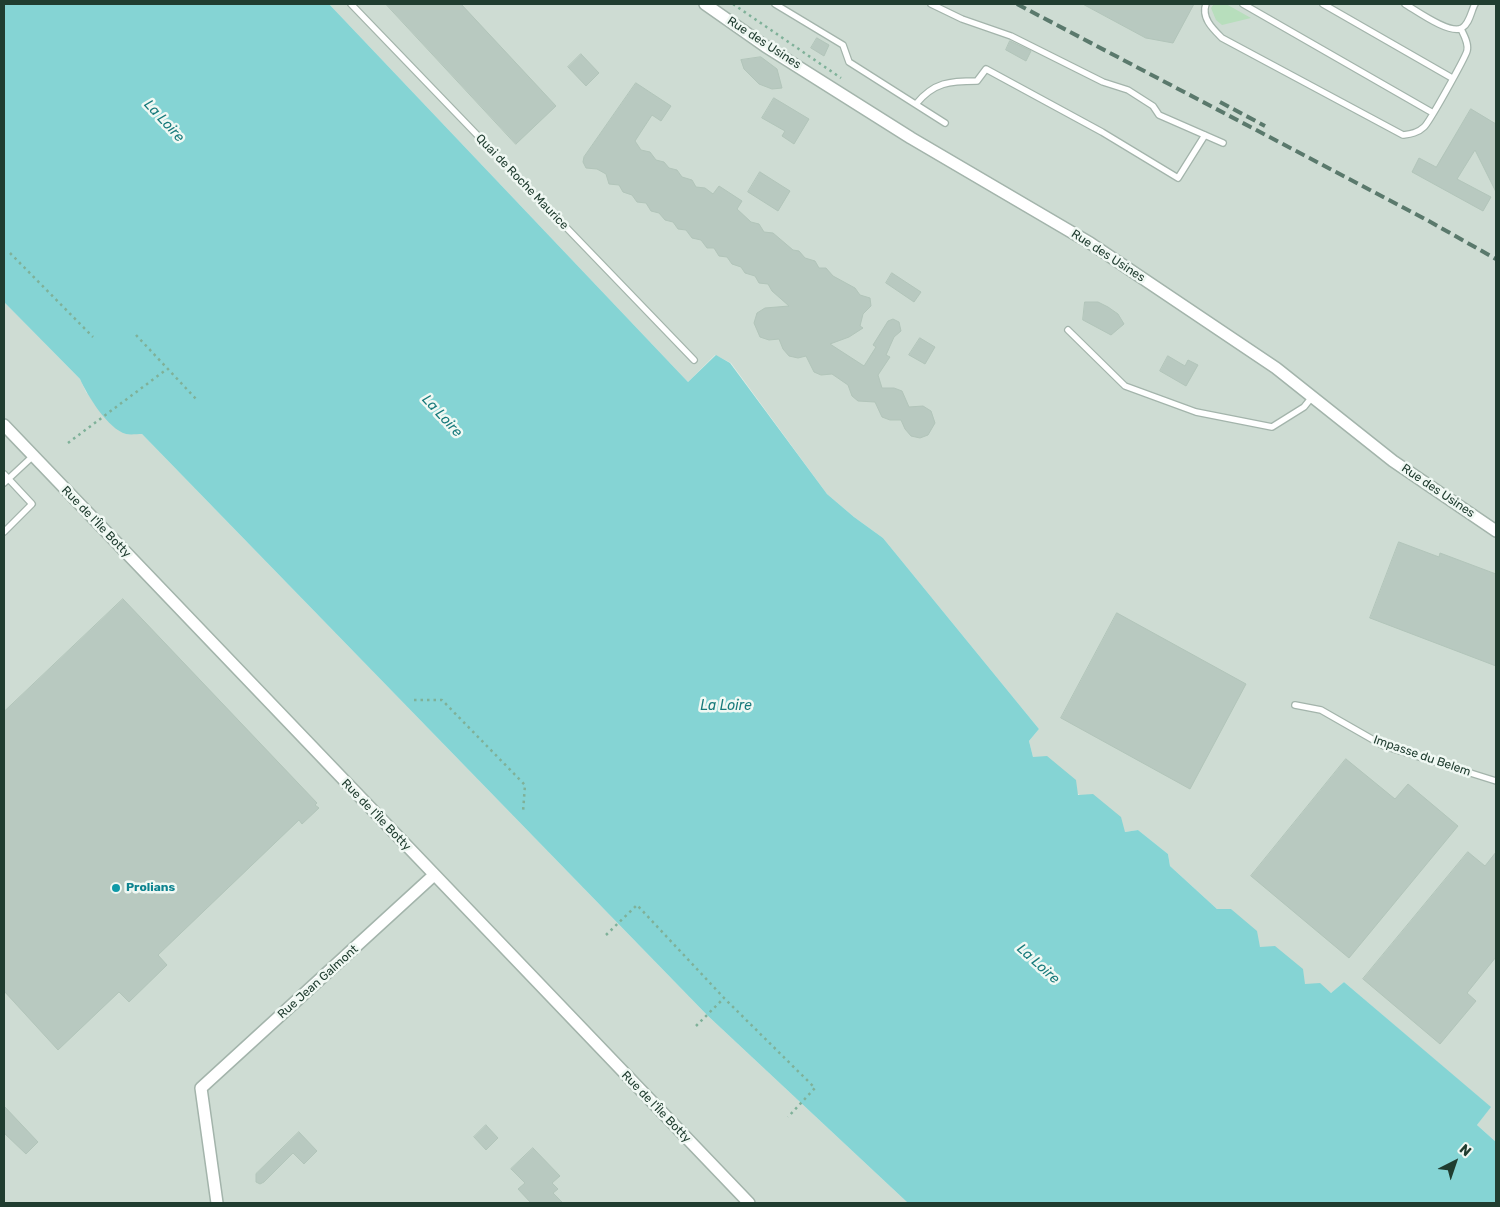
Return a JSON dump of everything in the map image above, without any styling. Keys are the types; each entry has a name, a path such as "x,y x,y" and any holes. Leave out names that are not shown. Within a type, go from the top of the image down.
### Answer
{"street":[{"name":"Rue des Usines","path":"705,4 765,46 911,138 1090,243 1276,368 1393,461 1496,531"},
{"name":"Rue de l'Île Botty","path":"4,426 750,1203"},
{"name":"Rue Jean Galmont","path":"217,1203 201,1088 434,875"}],"lane":[{"name":"Quai de Roche Maurice","path":"351,4 694,360"},
{"path":"775,4 843,45 849,62 945,122"},
{"path":"931,4 962,19 1011,36 1103,82 1128,90 1154,106 1159,115 1223,143"},
{"path":"1206,4 1205,16 1210,26 1222,38 1403,135 1419,131 1426,126 1467,51 1466,39 1461,29"},
{"path":"1243,4 1433,113"},
{"path":"1323,4 1452,78"},
{"path":"1405,4 1454,30 1461,29 1468,23 1475,4"},
{"path":"916,104 930,90 944,83 977,81 986,69 1102,132 1178,178 1205,135"},
{"path":"1068,330 1125,386 1196,412 1272,427 1304,407 1312,397"},
{"path":"4,532 32,504 5,479 33,456"},
{"name":"Impasse du Belem","path":"1295,705 1321,710 1384,746 1496,781"}],"path":[{"path":"10,253 93,337"},
{"path":"136,335 196,399"},
{"path":"68,443 167,369"},
{"path":"414,700 442,700 525,785 523,812"},
{"path":"606,936 637,905 724,998 815,1088 788,1117"},
{"path":"696,1026 724,998"}],"shaded area":[{"path":"329,4 1496,4 1496,1142 1477,1125 1490,1107 1344,982 1331,993 1305,985 1260,947 1231,909 1217,909 1170,866 1168,854 1138,830 1125,832 1033,757 1029,741 1039,729 883,538 827,494 731,363 715,355 688,382"},
{"path":"4,302 80,379 86,392 112,425 126,434 142,434 707,1015 908,1203 4,1203"}],"green space":[{"path":"1214,4 1226,4 1251,18 1222,25 1216,20 1211,8"}],"water":[{"name":"La Loire","path":"4,4 329,4 688,382 716,355 730,363 827,494 883,538 1039,729 1029,741 1033,757 1047,756 1076,780 1078,795 1093,794 1121,817 1125,832 1138,830 1168,854 1170,866 1217,909 1231,909 1257,931 1260,947 1275,946 1303,969 1305,984 1320,983 1331,993 1344,982 1491,1107 1477,1125 1496,1142 1496,1203 908,1203 707,1015 142,434 126,434 112,426 93,402 80,379 4,302"}],"building":[{"path":"386,4 461,4 556,106 516,144"},
{"path":"1083,4 1194,4 1173,43 1146,38"},
{"path":"817,38 829,45 824,56 811,48"},
{"path":"1010,41 1031,51 1026,61 1006,50"},
{"path":"581,54 599,73 586,86 568,67"},
{"path":"761,57 777,69 782,88 772,89 759,84 744,69 741,60"},
{"path":"636,83 671,106 661,121 652,115 635,141 641,150 650,152 656,160 664,162 669,168 677,170 682,177 692,180 696,187 705,188 713,194 719,186 742,201 737,209 751,222 759,224 764,232 773,233 793,250 799,251 805,258 815,261 819,268 826,268 833,276 855,288 860,295 870,298 871,306 863,314 860,326 863,328 849,337 830,344 864,366 876,347 873,345 888,321 893,319 899,322 901,331 894,337 886,355 890,357 878,375 882,388 894,388 902,391 909,407 923,406 931,411 935,423 928,435 920,438 911,436 901,420 890,420 882,417 875,402 858,401 852,396 848,385 832,374 821,375 814,372 806,356 798,358 789,356 783,349 779,339 769,340 760,337 754,323 757,313 765,308 789,306 772,291 768,284 759,283 755,276 745,273 741,267 732,264 727,257 719,256 714,248 707,248 701,240 692,238 686,230 678,229 673,222 665,220 659,213 651,211 646,203 637,202 632,195 623,192 619,185 609,184 606,174 597,169 586,168 583,162 584,157"},
{"path":"774,98 809,119 794,144 782,136 785,131 762,118"},
{"path":"1471,109 1496,124 1496,192 1475,150 1457,179 1491,197 1483,211 1412,172 1419,158 1436,167"},
{"path":"760,172 790,191 778,211 748,192"},
{"path":"892,273 921,292 914,302 886,283"},
{"path":"1085,302 1098,302 1108,307 1118,314 1124,324 1111,335 1083,320"},
{"path":"920,338 935,347 925,364 909,355"},
{"path":"1168,356 1185,366 1188,360 1198,365 1186,386 1160,371"},
{"path":"1399,542 1439,557 1440,553 1496,574 1496,666 1370,618"},
{"name":"Prolians","path":"123,599 317,803 315,805 319,808 302,824 299,820 158,955 167,965 129,1002 119,992 58,1050 4,991 4,712"},
{"path":"1117,613 1246,684 1190,789 1061,718"},
{"path":"1346,759 1395,799 1408,784 1458,826 1349,958 1251,876"},
{"path":"1468,852 1485,866 1496,852 1496,957 1467,993 1476,1001 1440,1044 1363,979"},
{"path":"4,1106 38,1142 26,1154 4,1133"},
{"path":"486,1125 498,1138 486,1150 474,1137"},
{"path":"299,1132 317,1151 304,1164 293,1153 264,1182 260,1184 256,1182 256,1174"},
{"path":"533,1148 560,1176 552,1183 558,1189 553,1193 563,1203 531,1203 518,1189 525,1183 511,1169"}],"railway":[{"path":"1017,4 1427,220 1496,259"},
{"path":"1220,102 1265,126"}],"place":[{"name":"Prolians","path":"116,888"}]}
